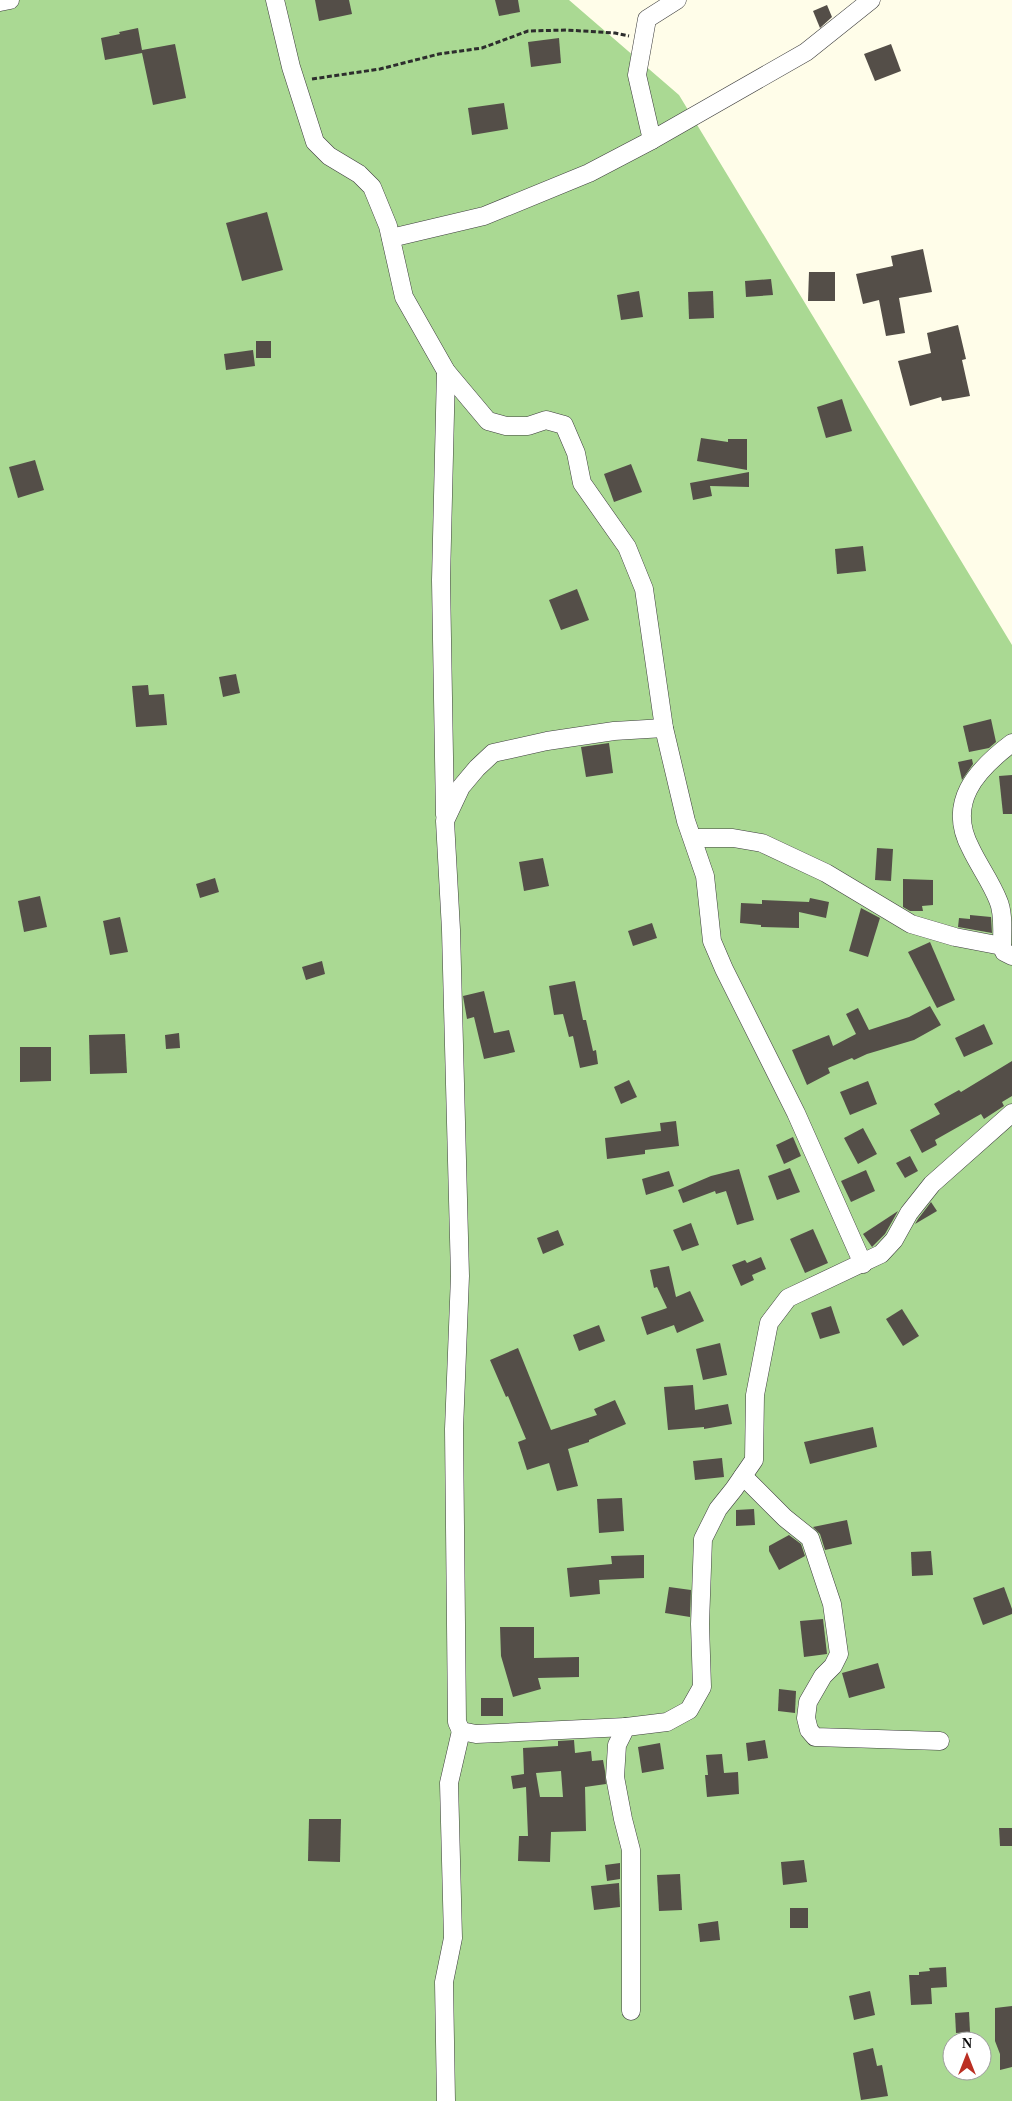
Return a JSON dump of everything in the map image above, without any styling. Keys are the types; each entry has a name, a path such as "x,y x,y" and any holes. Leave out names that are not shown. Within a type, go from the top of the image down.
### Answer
{"street":[{"path":"0,2 10,0"},
{"path":"275,0 291,67 315,142 329,156 359,174 372,187 378,198 391,238 404,297 446,371 488,422 506,426 528,426 546,420 564,425 576,453 582,483 627,547 644,589 664,728 686,821 705,876 712,941 796,1113 863,1264"},
{"path":"652,140 637,75 643,39 647,19 677,0"},
{"path":"391,238 484,216 588,173 652,140 806,52 871,0"},
{"path":"446,371 441,580 445,821 452,930 460,1276 454,1429 457,1722 461,1731 449,1783 453,1938 444,1982 446,2101"},
{"path":"445,821 461,787 493,753 547,741 614,731 664,728"},
{"path":"692,838 733,838 762,843 826,873 911,924 1007,951 999,901 969,847 962,822 962,804 968,789 984,766 1012,743"},
{"path":"461,1731 476,1734 626,1727 667,1722 689,1710 702,1687 700,1624 703,1540 718,1509 754,1460 755,1395 769,1323 788,1298 881,1254 894,1240 909,1213 932,1184 1012,1112"},
{"path":"744,1476 785,1518 810,1538 832,1604 839,1654 834,1666 823,1676 808,1702 806,1718 809,1730 815,1737 940,1741"},
{"path":"626,1727 617,1744 615,1777 623,1819 632,1850 632,2011"}],"path":[{"path":"296,82 380,69 439,54 482,48 528,31 566,30 615,33 643,39"}],"green space":[{"path":"0,0 569,0 679,95 1012,645 1012,2101 0,2101"}],"building":[{"path":"315,0 349,0 352,14 319,21"},
{"path":"495,0 518,0 520,12 499,16"},
{"path":"827,5 832,17 820,28 813,11"},
{"path":"138,28 142,50 175,44 186,98 153,105 142,53 105,60 101,38"},
{"path":"559,38 561,63 531,67 528,42"},
{"path":"891,44 901,71 875,81 864,54"},
{"path":"504,103 508,129 472,135 468,108"},
{"path":"267,212 283,270 242,281 226,223"},
{"path":"923,249 932,292 899,298 905,333 886,336 879,300 863,304 856,274 893,266 891,256"},
{"path":"809,272 835,272 835,301 808,301"},
{"path":"771,279 773,295 746,297 745,281"},
{"path":"639,291 643,317 621,320 617,295"},
{"path":"713,291 714,318 689,319 688,292"},
{"path":"958,325 966,359 962,360 970,396 942,401 941,397 910,406 898,361 931,353 927,333"},
{"path":"256,341 271,341 271,358 256,358"},
{"path":"253,350 255,366 226,370 224,354"},
{"path":"842,399 852,431 826,438 817,407"},
{"path":"701,438 728,442 728,439 747,439 747,470 697,461"},
{"path":"35,460 44,490 18,498 9,467"},
{"path":"631,464 642,492 614,502 604,474"},
{"path":"749,472 749,487 710,486 712,496 693,500 690,483"},
{"path":"863,546 866,571 837,574 835,549"},
{"path":"577,589 589,620 561,630 549,600"},
{"path":"236,674 240,693 223,697 219,677"},
{"path":"148,685 149,695 164,694 167,725 136,727 132,686"},
{"path":"991,719 996,742 989,748 969,752 963,726"},
{"path":"609,743 613,773 586,777 581,747"},
{"path":"972,759 973,764 962,780 958,762"},
{"path":"1012,775 1012,814 1003,814 999,776"},
{"path":"877,848 893,849 891,881 875,880"},
{"path":"543,858 549,886 524,891 519,862"},
{"path":"215,878 219,892 200,898 196,884"},
{"path":"903,879 933,880 933,905 922,906 923,911 910,911 903,907"},
{"path":"40,896 47,927 24,932 18,901"},
{"path":"810,898 829,902 826,918 799,912 799,928 761,927 761,925 740,923 741,903 762,904 762,900 809,902"},
{"path":"861,908 880,918 868,957 849,951"},
{"path":"970,915 991,917 992,933 958,927 959,918 970,919"},
{"path":"120,917 128,952 110,955 103,921"},
{"path":"652,923 657,938 633,946 628,931"},
{"path":"930,942 955,1000 937,1008 908,952"},
{"path":"322,961 325,974 306,980 302,967"},
{"path":"575,981 583,1020 586,1020 593,1051 596,1050 598,1064 580,1068 573,1036 569,1037 563,1014 554,1015 549,986"},
{"path":"484,991 494,1033 509,1030 515,1052 484,1059 474,1017 467,1019 463,996"},
{"path":"930,1006 941,1025 914,1040 867,1054 854,1060 852,1058 828,1068 830,1073 807,1085 792,1050 829,1035 833,1046 856,1034 846,1014 858,1008 869,1030 909,1017"},
{"path":"984,1024 993,1044 964,1057 955,1038"},
{"path":"179,1033 180,1048 166,1049 165,1035"},
{"path":"125,1034 127,1073 90,1074 89,1035"},
{"path":"20,1047 51,1047 51,1081 20,1082"},
{"path":"1012,1061 1012,1096 1002,1102 1004,1106 984,1119 981,1114 935,1140 937,1145 922,1153 910,1130 940,1114 934,1104 959,1090 961,1092"},
{"path":"629,1080 637,1097 621,1104 614,1087"},
{"path":"868,1081 877,1104 850,1115 840,1092"},
{"path":"676,1121 679,1146 645,1150 645,1154 607,1159 605,1138 661,1131 660,1123"},
{"path":"863,1128 877,1154 858,1164 844,1138"},
{"path":"793,1137 801,1156 784,1164 776,1145"},
{"path":"910,1156 918,1171 905,1178 896,1163"},
{"path":"790,1168 800,1192 777,1200 768,1176"},
{"path":"739,1169 754,1220 737,1225 726,1191 716,1194 715,1191 683,1203 678,1190 711,1176"},
{"path":"866,1170 875,1191 851,1202 841,1181"},
{"path":"669,1171 674,1186 646,1195 642,1179"},
{"path":"931,1202 937,1211 915,1224 918,1219"},
{"path":"898,1211 885,1234 872,1247 863,1234"},
{"path":"691,1223 699,1245 682,1251 673,1230"},
{"path":"813,1229 828,1263 805,1273 790,1239"},
{"path":"558,1230 564,1245 543,1254 537,1238"},
{"path":"761,1257 766,1269 752,1275 754,1280 741,1286 732,1265 745,1260 747,1263"},
{"path":"669,1266 676,1297 690,1291 704,1321 677,1333 674,1325 647,1335 641,1317 667,1308 657,1287 654,1288 650,1270"},
{"path":"831,1306 840,1333 820,1339 811,1313"},
{"path":"902,1309 919,1336 903,1346 886,1319"},
{"path":"599,1325 605,1341 579,1351 573,1335"},
{"path":"720,1343 727,1375 703,1380 696,1349"},
{"path":"518,1348 551,1430 597,1415 594,1409 615,1400 626,1424 589,1440 589,1442 568,1449 578,1486 557,1491 549,1463 527,1470 518,1442 526,1439 490,1360"},
{"path":"693,1385 695,1410 728,1404 732,1424 704,1429 704,1427 668,1430 664,1387"},
{"path":"873,1427 877,1447 810,1464 804,1442"},
{"path":"722,1458 724,1477 695,1480 693,1461"},
{"path":"622,1498 624,1531 599,1533 597,1499"},
{"path":"754,1509 755,1525 736,1526 736,1510"},
{"path":"847,1520 852,1544 825,1550 820,1534 813,1527"},
{"path":"789,1535 801,1544 805,1556 779,1570 769,1551 769,1546"},
{"path":"931,1551 933,1575 912,1576 911,1552"},
{"path":"644,1555 644,1578 599,1580 600,1594 570,1597 567,1568 612,1564 611,1556"},
{"path":"669,1587 691,1590 690,1617 665,1613"},
{"path":"1004,1587 1012,1614 983,1625 973,1598"},
{"path":"823,1619 827,1654 804,1657 800,1621"},
{"path":"500,1627 534,1627 534,1658 579,1657 579,1677 538,1678 541,1689 513,1697 501,1656"},
{"path":"878,1663 885,1688 849,1698 842,1673"},
{"path":"779,1689 796,1691 795,1713 778,1711"},
{"path":"481,1698 503,1698 503,1716 481,1716"},
{"path":"574,1740 575,1753 591,1751 592,1761 603,1760 606,1784 585,1787 586,1831 551,1832 550,1862 518,1861 519,1836 528,1836 526,1787 513,1789 511,1776 524,1774 523,1748 558,1746 558,1741","holes":["561,1771 563,1797 540,1797 536,1773"]},
{"path":"765,1740 768,1758 748,1761 746,1743"},
{"path":"660,1743 664,1769 642,1773 638,1747"},
{"path":"722,1754 724,1773 738,1772 739,1794 707,1797 705,1775 708,1775 706,1755"},
{"path":"309,1819 341,1819 340,1862 308,1861"},
{"path":"999,1828 1012,1828 1012,1846 1000,1846"},
{"path":"804,1860 807,1882 783,1885 781,1862"},
{"path":"620,1863 620,1879 607,1881 605,1865"},
{"path":"680,1874 682,1910 659,1911 657,1875"},
{"path":"619,1883 620,1907 594,1910 591,1886"},
{"path":"790,1908 808,1908 808,1928 790,1928"},
{"path":"718,1921 720,1940 700,1942 698,1924"},
{"path":"946,1967 947,1987 931,1988 932,2004 911,2005 909,1975 919,1975 919,1972 930,1971 929,1968"},
{"path":"870,1991 875,2015 854,2020 849,1996"},
{"path":"1012,2006 1012,2067 1000,2070 1000,2054 995,2041 995,2008"},
{"path":"969,2012 970,2031 956,2031 955,2013"},
{"path":"873,2048 877,2066 882,2065 888,2096 861,2100 853,2053"}]}
